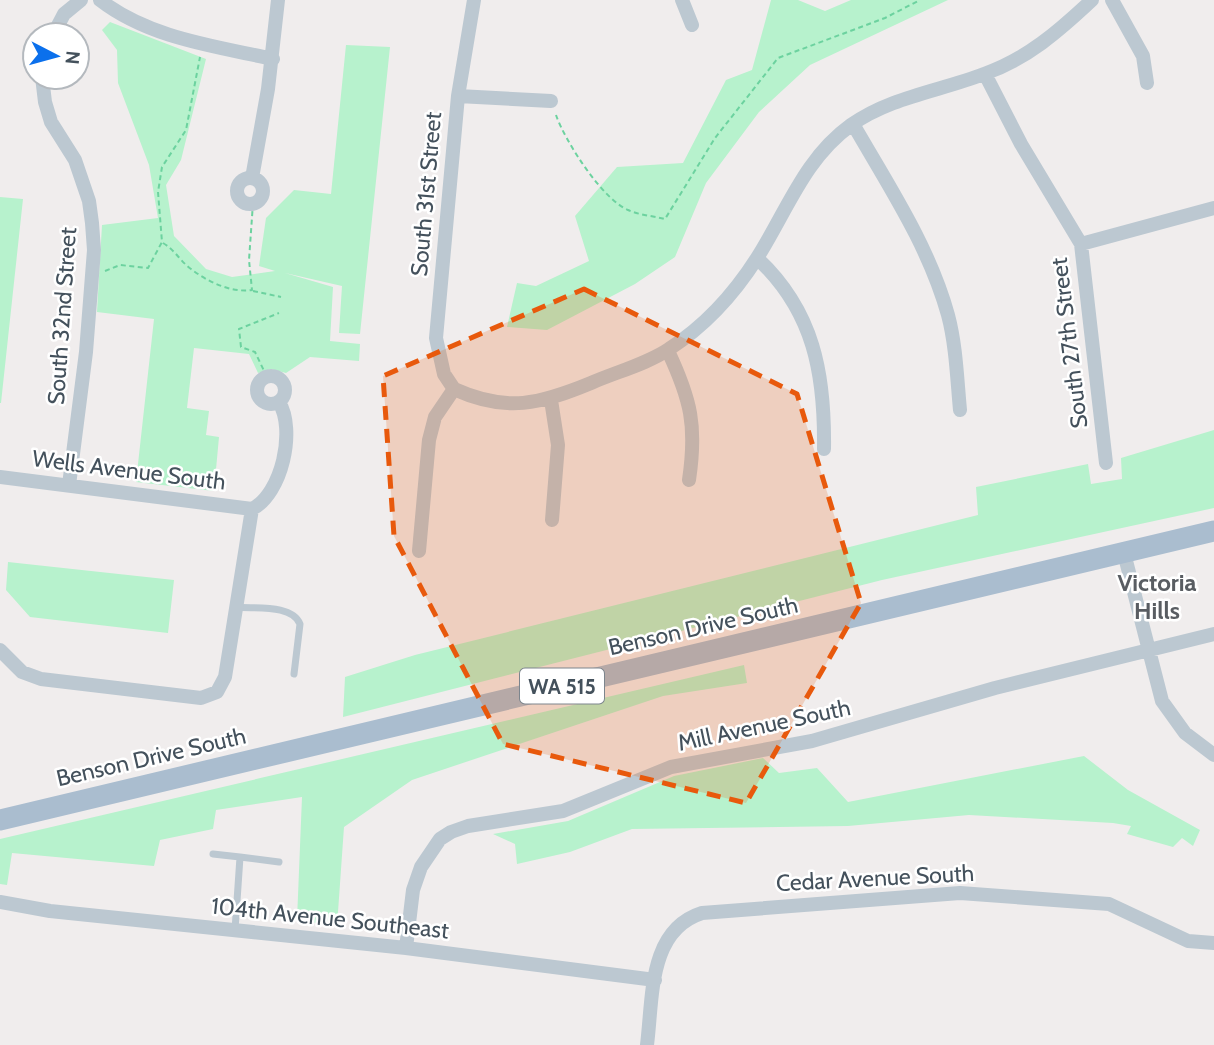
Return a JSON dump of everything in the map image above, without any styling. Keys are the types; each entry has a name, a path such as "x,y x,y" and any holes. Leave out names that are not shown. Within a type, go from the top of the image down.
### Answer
{"main road":[{"name":"Benson Drive South","path":"0,820 1214,531"}],"street":[{"path":"60,21 64,13 81,0"},
{"path":"100,0 130,19 177,37 273,59"},
{"path":"253,203 260,199 263,190 260,182 252,178 273,59 278,0"},
{"name":"South 31st Street","path":"454,389 444,374 436,338 458,96 474,0"},
{"path":"682,0 692,25"},
{"path":"419,551 429,440 435,417 454,389 495,403 517,405 551,400 668,351 709,320 757,258 804,174 828,143 877,109 985,74 1022,58 1055,35 1092,0"},
{"path":"1112,0 1143,56 1147,83"},
{"name":"South 27th Street","path":"985,74 1021,144 1081,244 1106,463"},
{"name":"South 32nd Street","path":"44,91 51,122 75,160 89,201 94,250 69,485"},
{"path":"458,96 551,101"},
{"path":"853,124 923,248 936,278 954,345 960,410"},
{"path":"1081,244 1214,208"},
{"path":"757,258 780,280 809,334 819,367 824,402 824,449"},
{"path":"668,351 687,391 693,414 694,444 689,480"},
{"path":"267,377 276,377 285,386 284,395 279,402 265,403 259,397 257,387 267,377"},
{"path":"551,400 558,445 552,520"},
{"path":"0,650 22,672 41,679 201,698 217,692 225,677 252,509 263,504 279,481 285,420 279,402"},
{"name":"Wells Avenue South","path":"0,477 252,509"},
{"path":"1124,552 1162,701 1185,733 1214,755"},
{"name":"Mill Avenue South","path":"406,948 413,890 421,867 440,839 451,832 468,826 563,811 671,767 812,741 995,688 1214,634"},
{"name":"Cedar Avenue South","path":"647,1045 661,948 668,936 687,918 702,913 946,894 1109,904 1188,941 1214,943"},
{"name":"104th Avenue Southeast","path":"0,902 406,948 655,980"}],"lane":[{"path":"236,607 290,612 297,618 300,624 295,674"},
{"path":"213,854 279,862"},
{"path":"234,930 240,857"}],"path":[{"path":"551,101 561,130 593,179 626,209 665,219 715,138 778,58 885,18 920,0"},
{"path":"92,277 120,265 148,268 162,242 159,192 162,167 186,130 202,43"},
{"path":"251,290 249,260 253,203"},
{"path":"162,242 173,249 189,268 219,285 237,292 251,290 281,296"},
{"path":"267,377 255,352 241,347 239,329 279,313"}],"highlighted area":[{"path":"584,289 797,394 861,603 746,803 503,744 394,536 383,376"}],"green space":[{"path":"771,0 798,0 825,11 851,0 948,0 810,65 759,112 706,183 675,257 635,284 547,330 507,327 517,283 536,286 589,261 575,216 617,167 683,163 726,80 752,70"},
{"path":"110,22 206,59 181,160 166,185 174,236 206,269 232,277 275,271 259,266 266,218 294,190 331,194 346,45 390,47 360,334 339,333 342,286 285,273 333,287 330,341 360,344 359,361 310,357 286,373 271,369 258,373 249,354 194,348 187,408 209,411 206,435 219,437 214,491 136,482 154,319 97,312 102,225 158,218 149,165 118,83 117,50 102,30"},
{"path":"0,197 23,199 1,403 0,403"},
{"path":"1214,430 1214,508 882,580 343,717 345,677 415,655 978,515 976,487 1088,464 1091,484 1122,479 1121,458"},
{"path":"8,562 174,580 168,633 30,617 6,590"},
{"path":"744,665 747,683 663,696 412,780 344,827 337,926 297,920 302,797 216,810 213,829 160,840 154,866 12,853 7,885 0,884 0,839"},
{"path":"1084,756 1128,790 1200,830 1193,846 1182,838 1173,847 1127,834 1131,826 1113,823 969,815 848,826 632,829 570,852 517,864 515,844 493,834 568,821 674,776 763,758 779,773 817,768 848,802"}],"district":[{"name":"Victoria Hills","path":"1157,596"}]}
